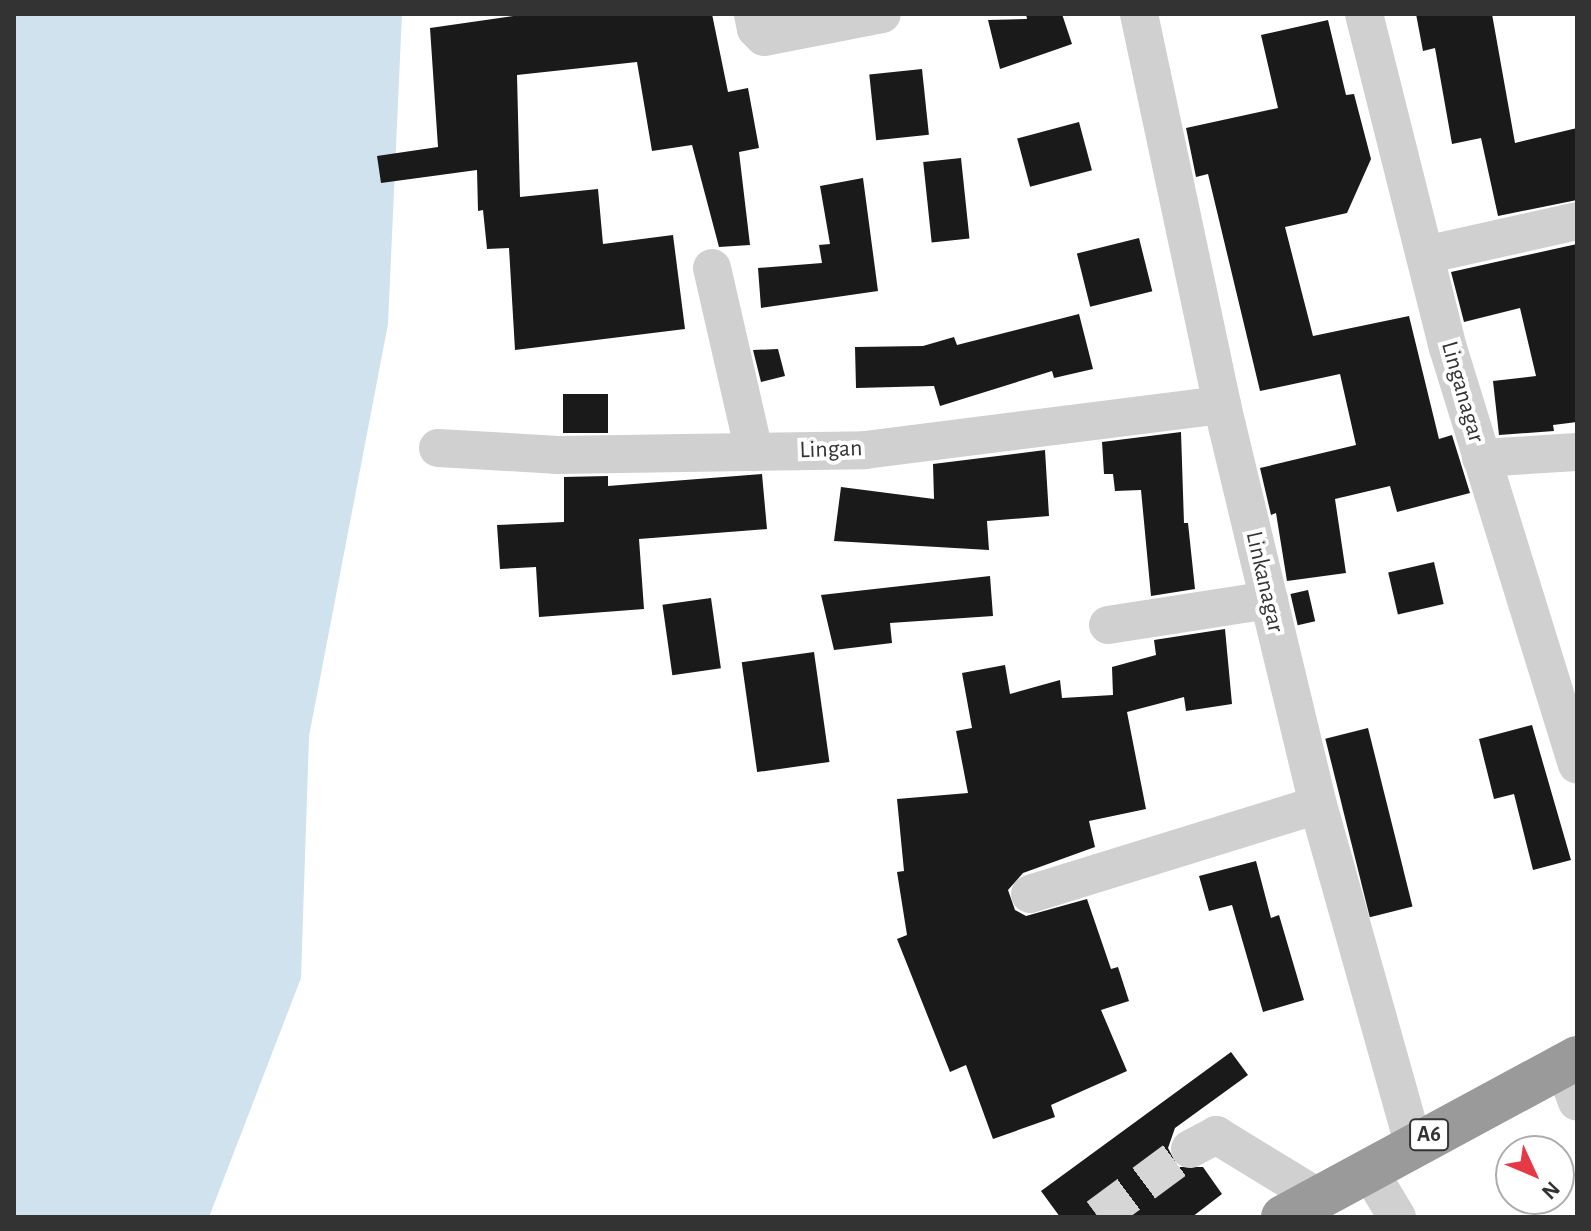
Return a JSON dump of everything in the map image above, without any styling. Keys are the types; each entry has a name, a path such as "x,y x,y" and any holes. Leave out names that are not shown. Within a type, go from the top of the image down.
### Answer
{"highway":[{"name":"A6","path":"1299,1207 1413,1143 1572,1075"}],"street":[{"path":"753,14 756,29 764,37 882,14"},
{"name":"Linkanagar","path":"1139,14 1222,405 1318,805 1413,1143"},
{"name":"Linganagar","path":"1364,14 1425,255 1481,458 1577,764"},
{"path":"1425,255 1577,221"},
{"path":"712,268 754,452"},
{"name":"Lingan","path":"438,448 558,455 865,450 1222,405"},
{"path":"1481,458 1577,452"},
{"path":"1108,625 1269,600"},
{"path":"1030,894 1318,805"},
{"path":"1190,1149 1216,1135 1299,1207"},
{"path":"1368,1169 1397,1217"}],"water":[{"path":"14,14 402,14 388,324 309,736 301,978 209,1217 14,1217"}],"building":[{"path":"528,14 712,14 728,92 748,88 759,148 739,152 750,245 719,247 692,145 652,151 637,62 517,75 520,197 598,189 603,244 673,235 685,329 515,350 509,248 487,249 483,210 478,211 477,170 381,183 377,156 438,147 430,28"},
{"path":"1026,14 1062,14 1072,44 1000,69 988,20 1027,19"},
{"path":"1416,14 1492,14 1515,143 1577,128 1577,200 1498,216 1481,138 1452,144 1435,48 1423,51"},
{"path":"1328,20 1346,95 1354,94 1371,159 1347,213 1285,227 1313,336 1409,316 1439,439 1452,435 1470,493 1397,512 1390,486 1335,499 1346,573 1287,581 1276,513 1271,515 1260,468 1356,445 1340,374 1260,391 1208,174 1196,177 1186,128 1278,108 1261,35"},
{"path":"922,69 929,135 876,140 869,75"},
{"path":"1079,122 1092,170 1030,187 1017,139"},
{"path":"961,158 969,239 932,243 923,162"},
{"path":"863,178 878,291 761,308 758,268 822,263 819,245 830,244 820,186"},
{"path":"1139,238 1152,291 1090,307 1077,253"},
{"path":"1577,244 1577,422 1553,425 1554,431 1499,435 1493,381 1536,376 1520,308 1464,322 1451,272"},
{"path":"1079,314 1093,369 1054,378 1052,371 940,406 934,386 856,388 855,347 923,346 954,337 957,345"},
{"path":"778,349 785,376 761,382 753,350"},
{"path":"563,394 608,394 608,433 563,433"},
{"path":"1181,432 1184,523 1188,523 1195,589 1151,596 1141,490 1115,491 1113,474 1104,474 1102,442"},
{"path":"1045,450 1049,516 987,521 989,550 834,541 841,487 934,499 933,464"},
{"path":"762,474 767,529 639,539 644,609 539,617 536,567 500,569 497,525 564,522 564,477 608,476 608,486"},
{"path":"1434,562 1444,604 1398,614 1388,573"},
{"path":"990,576 993,616 890,623 892,643 834,650 821,595"},
{"path":"1308,590 1315,621 1298,625 1290,594"},
{"path":"711,598 721,668 672,675 662,605"},
{"path":"1225,629 1232,704 1186,711 1184,697 1127,712 1146,809 1089,821 1095,847 1023,873 1008,890 1015,910 1026,916 1087,899 1111,969 1118,967 1129,1001 1101,1010 1127,1071 1051,1105 1055,1117 993,1139 966,1065 950,1072 897,939 907,935 897,872 904,871 897,799 968,793 956,731 972,728 962,673 1005,665 1010,694 1060,680 1062,698 1113,695 1112,667 1156,655 1154,640"},
{"path":"814,652 829,762 757,772 742,662"},
{"path":"1532,725 1571,860 1533,870 1514,794 1494,799 1479,739"},
{"path":"1368,728 1413,907 1370,917 1325,739"},
{"path":"1256,861 1271,918 1279,915 1304,1000 1263,1012 1232,905 1209,911 1199,876"},
{"path":"1231,1052 1248,1075 1175,1128 1168,1148 1178,1167 1203,1167 1222,1194 1192,1217 1060,1217 1041,1191"}],"tunnel":[{"path":"1098,1217 1190,1149"}]}
